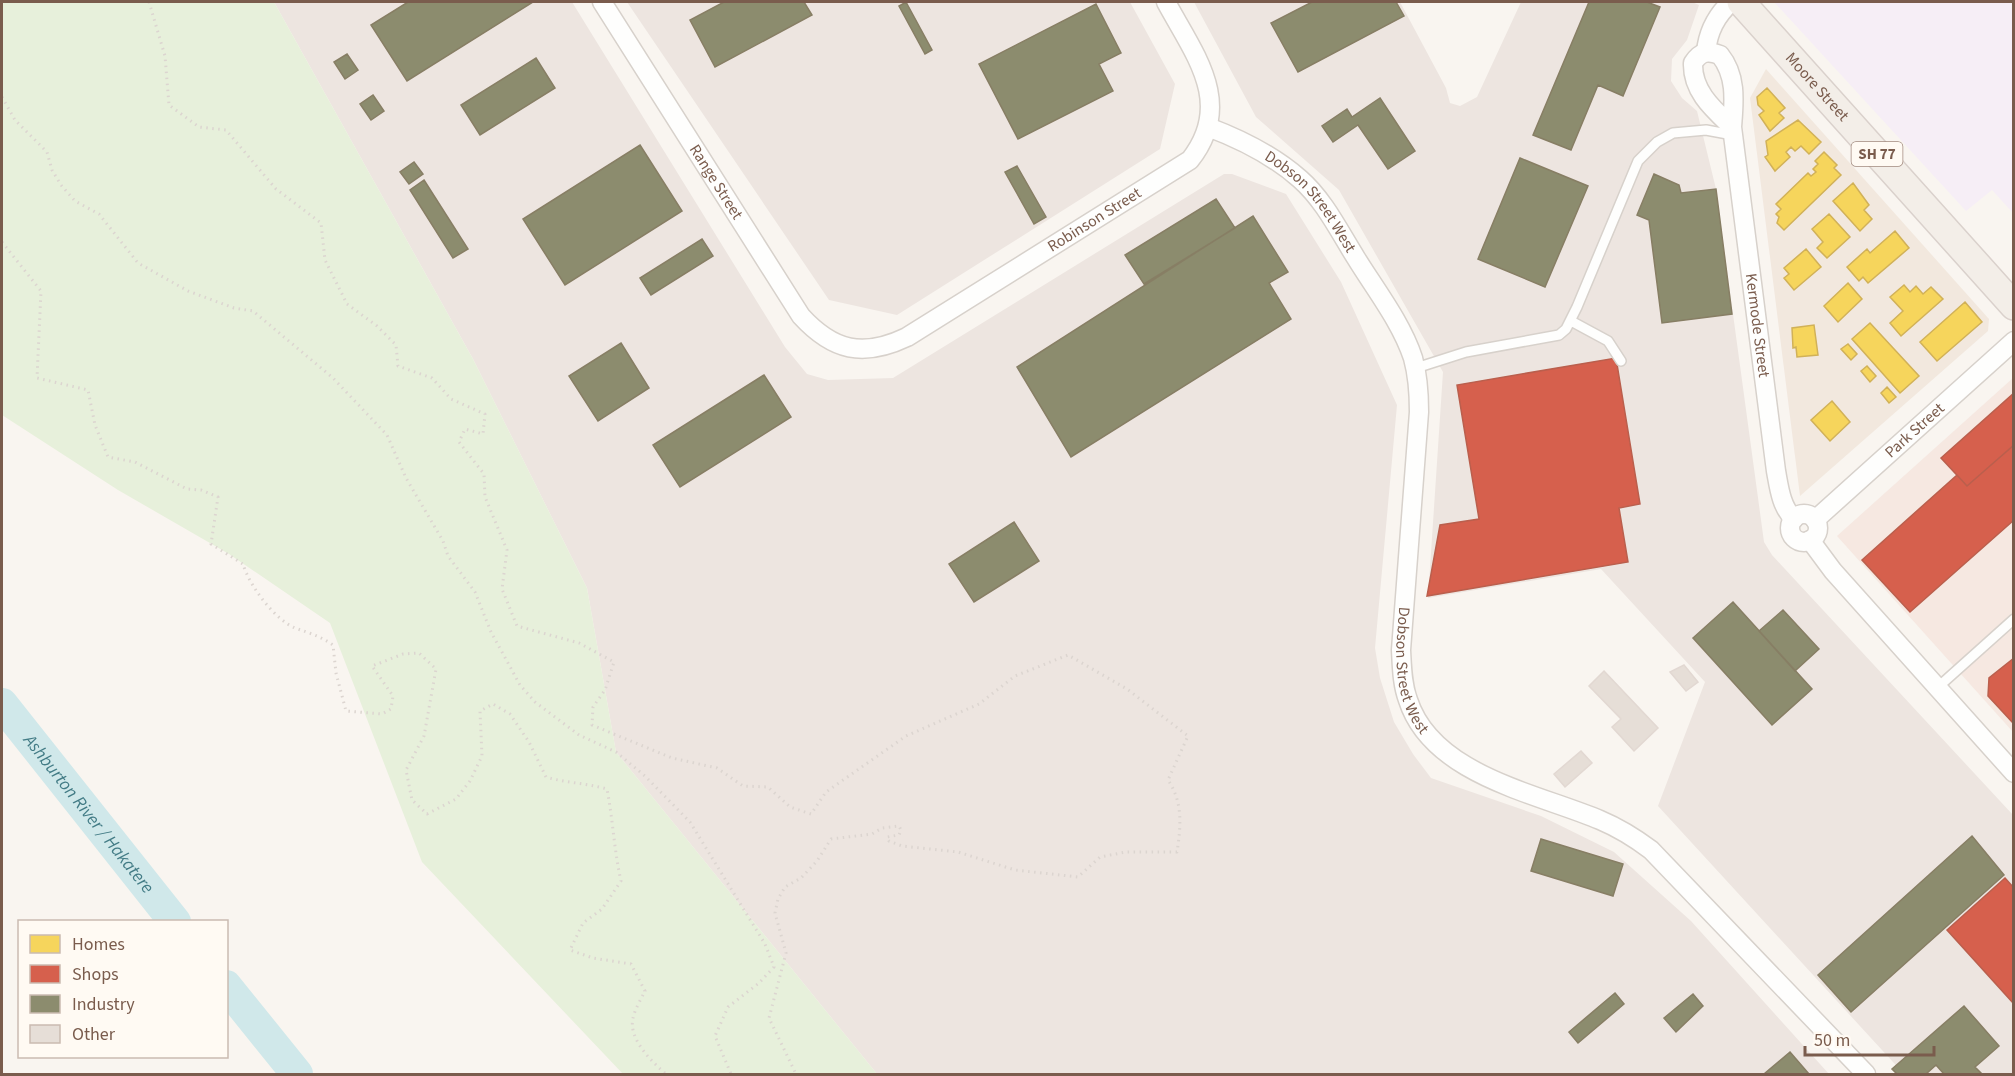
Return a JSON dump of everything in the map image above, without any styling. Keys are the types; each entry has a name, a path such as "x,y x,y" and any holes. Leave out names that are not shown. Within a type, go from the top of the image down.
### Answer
{"main road":[{"name":"Moore Street","path":"1741,2 2013,306"}],"street":[{"name":"Range Street","path":"602,2 801,316 822,337 843,347"},
{"name":"Robinson Street","path":"843,347 878,348 907,337 1177,170 1198,149 1208,127 1211,101 1203,72 1166,2"},
{"path":"1731,2 1713,24 1707,37 1706,52 1700,53 1693,63 1695,80 1706,101 1732,131"},
{"name":"Kermode Street","path":"1706,52 1720,55 1730,72 1733,96 1732,131 1776,471 1780,494 1788,514 1794,519"},
{"name":"Dobson Street West","path":"1208,127 1228,135 1286,168 1318,199 1397,325 1416,368 1419,412 1401,650 1402,678 1406,694 1420,725 1436,745 1457,761 1480,774 1602,821 1630,834 1652,850 1866,1074"},
{"name":"Park Street","path":"1815,520 2013,341"},
{"path":"1804,514 1815,520 1817,531 1810,540 1801,542 1793,536 1790,528 1794,519 1804,514"},
{"path":"1810,540 1833,571 2013,773"}],"lane":[{"path":"1416,368 1466,352 1548,339 1566,329 1638,161 1657,142 1673,133 1706,130 1732,131"},
{"path":"1570,321 1608,341 1621,361"},
{"path":"1937,688 2013,619"}],"path":[{"path":"149,2 165,56 169,105 199,127 226,130 276,189 321,223 325,260 347,304 377,326 396,345 398,366 432,378 451,399 485,414 483,434 465,429 459,442 484,474 485,497 507,550 502,589 517,626 579,642 614,662 605,690 593,706 592,725 672,758 717,768 743,786 768,787 790,807 811,814 826,792 906,736 979,704 1015,676 1068,655 1127,689 1188,736 1168,780 1178,795 1177,852 1126,852 1100,857 1078,877 1015,870 958,852 902,846 888,841 887,837 899,834 901,830 899,826 882,828 872,834 831,839 817,861 801,878 784,887 775,913 786,953 769,1018 796,1074"},
{"path":"2,97 15,120 47,152 52,170 61,185 75,201 99,214 138,263 188,291 234,308 253,311 333,378 357,403 387,435 406,478 443,541 448,556 475,592 491,632 520,685 535,702 579,735 616,752 645,776 690,822 765,944 774,967 759,983 728,1007 716,1036 731,1074"},
{"path":"2,242 41,291 37,378 88,390 96,425 108,457 135,462 187,489 201,490 218,497 211,544 243,564 248,580 267,604 293,627 320,635 333,645 336,673 346,711 382,714 391,709 393,696 372,666 403,654 418,652 436,669 424,736 406,770 412,800 427,814 456,799 470,781 482,756 480,711 494,705 510,714 529,742 546,777 573,785 592,785 607,789 613,822 613,848 621,881 602,909 583,923 570,950 593,958 631,964 645,991 632,1019 635,1036 651,1061 666,1074"}],"shaded area":[{"path":"274,2 572,2 785,347 807,374 828,380 893,378 1224,174 1232,174 1286,194 1341,282 1397,405 1375,648 1380,678 1394,722 1413,754 1431,778 1541,816 1614,852 1691,921 1829,1074 877,1074 616,752 587,588 473,359"},
{"path":"627,2 1130,2 1175,84 1160,149 897,315 829,300"},
{"path":"1194,2 1400,2 1446,88 1450,103 1460,106 1477,97 1521,2 1692,2 1699,5 1687,40 1672,59 1671,81 1682,98 1697,111 1716,189 1764,542 1772,555 2013,815 2013,1074 1904,1074 1658,806 1705,682 1601,569 1428,598 1443,372 1339,190 1256,117"},
{"path":"1774,2 2013,2 2013,213 1992,190 1966,211"},
{"path":"1766,69 1989,319 1988,331 1800,496 1750,98"},
{"path":"2013,378 2013,732 1837,536"}],"green space":[{"path":"2,2 274,2 473,359 587,588 616,752 877,1074 623,1074 422,862 330,623 229,554 118,490 2,415"}],"building: Homes":[{"path":"1767,88 1785,108 1779,113 1784,118 1770,131 1759,115 1764,111 1758,105 1757,97"},
{"path":"1798,120 1821,142 1809,154 1801,146 1795,151 1791,147 1786,152 1790,157 1775,171 1765,157 1768,155 1766,141"},
{"path":"1824,152 1837,165 1834,168 1841,175 1784,230 1777,223 1779,217 1776,214 1781,209 1776,204 1808,173 1811,176 1816,172 1813,169 1818,164 1815,161"},
{"path":"1853,183 1869,205 1864,210 1872,219 1860,231 1833,201"},
{"path":"1829,214 1850,237 1827,258 1817,248 1823,242 1812,229"},
{"path":"1895,231 1909,248 1868,283 1863,277 1859,281 1847,267 1867,249 1870,253"},
{"path":"1806,249 1821,267 1794,290 1784,278 1789,274 1784,268"},
{"path":"1848,283 1862,299 1838,322 1824,306"},
{"path":"1904,285 1910,292 1916,286 1923,294 1931,287 1943,299 1901,336 1890,323 1903,311 1890,297"},
{"path":"1965,302 1982,322 1937,361 1920,342"},
{"path":"1870,323 1919,376 1900,393 1852,339"},
{"path":"1814,325 1818,355 1797,357 1796,347 1793,348 1792,328"},
{"path":"1848,344 1857,354 1851,360 1841,349"},
{"path":"1867,366 1876,376 1870,382 1861,371"},
{"path":"1887,387 1896,397 1889,403 1881,393"},
{"path":"1832,401 1850,422 1830,441 1811,420"}],"building: Shops":[{"path":"1616,358 1640,504 1619,508 1628,562 1427,596 1440,525 1479,519 1457,385"},
{"path":"2014,393 2014,445 1967,486 1941,458"},
{"path":"2014,445 2014,520 1910,612 1862,560 1957,475 1967,486"},
{"path":"2014,658 2014,724 1988,696 1989,678"},
{"path":"2005,878 2014,888 2014,1004 1947,930"}],"building: Industry":[{"path":"408,2 533,2 407,81 371,25"},
{"path":"724,2 804,2 812,15 715,67 690,20"},
{"path":"906,2 932,50 925,54 899,6"},
{"path":"1312,2 1396,2 1404,16 1298,72 1271,23"},
{"path":"1589,2 1647,2 1660,7 1623,96 1598,85 1571,150 1533,135"},
{"path":"1096,4 1121,53 1099,64 1113,91 1018,139 979,64"},
{"path":"347,54 358,70 345,79 334,62"},
{"path":"536,58 555,88 480,135 461,105"},
{"path":"373,95 384,111 371,120 360,104"},
{"path":"1380,98 1415,151 1388,169 1358,125 1333,142 1322,126 1347,109 1352,117"},
{"path":"640,145 682,211 565,285 523,219"},
{"path":"1520,158 1588,186 1545,287 1478,259"},
{"path":"414,162 423,174 409,184 400,172"},
{"path":"1017,166 1046,217 1034,224 1005,172"},
{"path":"1654,174 1679,185 1681,193 1716,189 1732,314 1662,323 1649,220 1637,215"},
{"path":"424,180 468,249 453,258 410,190"},
{"path":"1216,199 1235,228 1144,284 1125,255"},
{"path":"1253,216 1288,272 1269,283 1291,319 1071,457 1017,367"},
{"path":"702,239 713,256 651,295 640,278"},
{"path":"621,343 649,388 598,421 569,376"},
{"path":"764,375 791,417 680,487 653,445"},
{"path":"1014,522 1039,561 974,602 949,564"},
{"path":"1733,602 1812,689 1772,725 1693,638"},
{"path":"1783,610 1819,649 1795,671 1759,631"},
{"path":"1972,836 2004,875 1851,1012 1818,975"},
{"path":"1541,839 1623,864 1613,896 1531,871"},
{"path":"1615,993 1624,1004 1578,1043 1569,1032"},
{"path":"1693,994 1703,1006 1676,1032 1664,1018"},
{"path":"1964,1006 1999,1046 1975,1067 1982,1074 1944,1074 1936,1065 1926,1074 1897,1074 1892,1069"},
{"path":"1790,1052 1809,1074 1764,1074"}],"building: Other":[{"path":"1684,665 1698,682 1686,691 1670,672"},
{"path":"1604,671 1658,728 1634,751 1612,727 1621,719 1589,686"},
{"path":"1581,751 1592,763 1565,787 1554,774"}],"waterway":[{"name":"Ashburton River / Hakatere","path":"2,704 173,920"},
{"name":"Ashburton River / Hakatere","path":"228,988 297,1074"}]}
